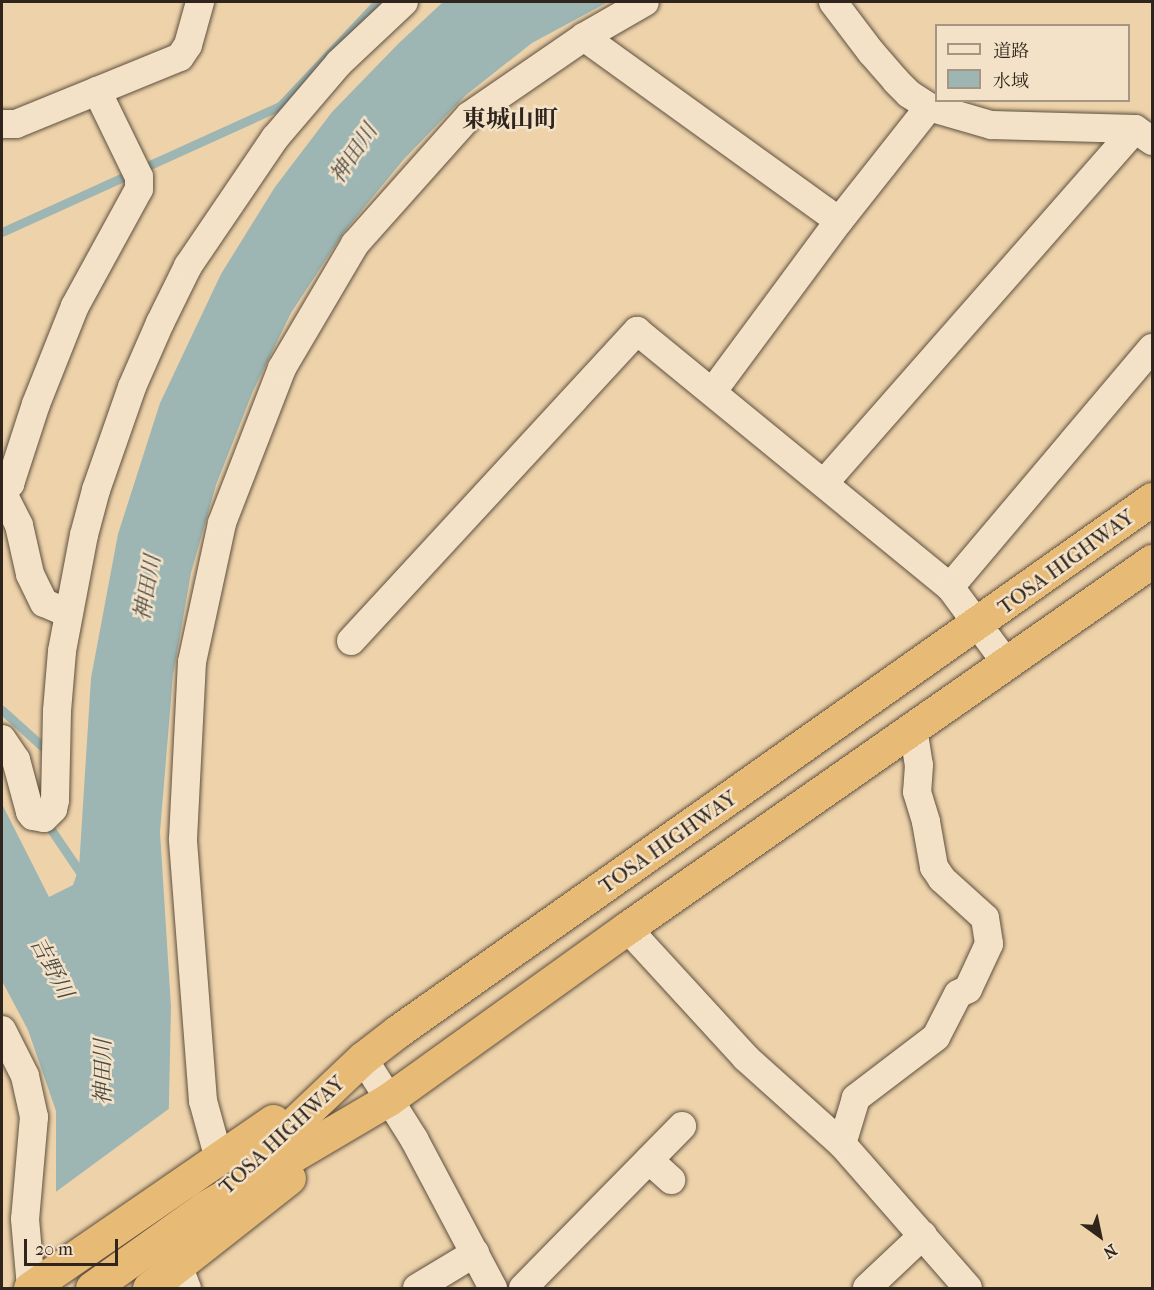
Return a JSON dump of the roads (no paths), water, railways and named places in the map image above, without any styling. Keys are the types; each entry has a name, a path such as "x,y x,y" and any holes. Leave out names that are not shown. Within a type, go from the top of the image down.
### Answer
{"highway":[{"name":"TOSA HIGHWAY","path":"204,1209 363,1058 1152,499"},
{"name":"TOSA HIGHWAY","path":"92,1288 204,1209 389,1099 627,928 1152,561"},
{"path":"33,1286 363,1058"},
{"path":"149,1288 187,1269 389,1099"}],"street":[{"path":"2,124 16,124 180,57 185,52 200,2"},
{"path":"2,739 16,760 30,812 33,816 44,818 53,809 55,800 57,711 68,613 84,535 102,471 132,387 188,266 274,138 339,63 404,2"},
{"path":"219,1159 203,1101 183,839 192,662 222,523 282,368 355,244 469,117 584,37 645,2"},
{"path":"833,2 896,81 909,94 929,107 991,125 1144,135"},
{"path":"584,37 839,221"},
{"path":"68,613 44,603 30,574 19,525 2,490 10,484 36,404 75,306 132,206 139,189 135,171 97,91"},
{"path":"713,391 839,221 929,107"},
{"path":"825,482 1144,135"},
{"path":"351,640 637,331 825,482 950,587 980,623 1007,664"},
{"path":"950,587 1152,348"},
{"path":"842,1143 856,1098 936,1037 958,994 968,989 989,944 985,918 934,867 926,822 917,792 919,765 913,728"},
{"path":"627,928 746,1058 842,1143 968,1288"},
{"path":"2,1030 25,1076 34,1117 25,1219 33,1286"},
{"path":"363,1058 389,1099 494,1288"},
{"path":"523,1288 682,1126"},
{"path":"649,1160 671,1180"},
{"path":"867,1288 923,1235"},
{"path":"417,1288 475,1253"}],"water":[{"path":"443,2 608,2 532,43 466,95 404,159 344,232 291,313 253,391 216,485 191,573 173,675 160,832 171,1007 165,1288 56,1288 56,1111 28,1030 2,981 2,804 49,897 73,885 79,868 91,678 118,534 160,403 221,274 275,187 332,112 399,43"}],"waterway":[{"path":"2,232 280,106 378,2"},
{"path":"2,710 43,747"},
{"path":"50,828 84,878"}],"district":[{"name":"東城山町","path":"510,120"}],"water label":[{"name":"神田川","path":"354,154"},
{"name":"神田川","path":"148,588"},
{"name":"吉野川","path":"51,968"},
{"name":"神田川","path":"104,1072"}]}
